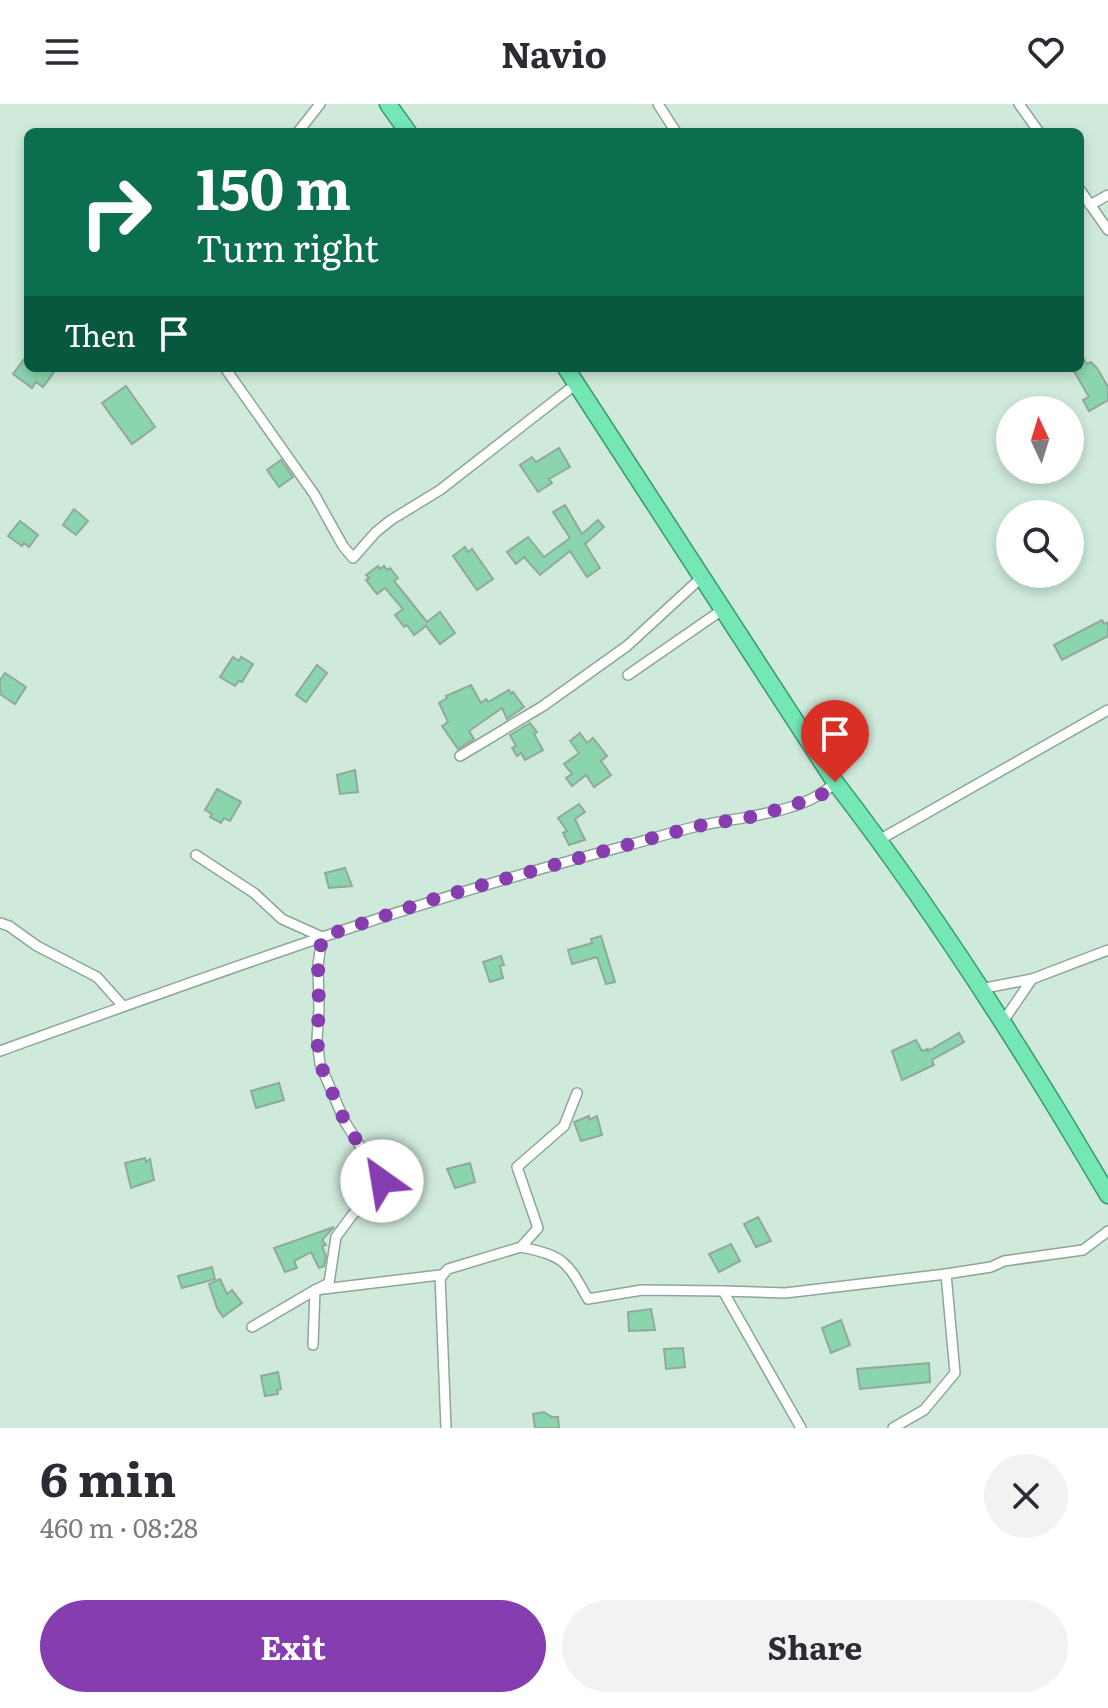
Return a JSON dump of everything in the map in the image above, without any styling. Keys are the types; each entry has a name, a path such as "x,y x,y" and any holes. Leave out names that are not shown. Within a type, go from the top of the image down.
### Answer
{"highway":[{"path":"388,104 405,128"},
{"path":"568,372 835,782 879,840 980,989 1053,1101 1108,1195"}],"street":[{"path":"301,128 320,104"},
{"path":"658,104 673,128"},
{"path":"1019,104 1036,128"},
{"path":"1090,205 1108,195"},
{"path":"1084,196 1108,230"},
{"path":"228,372 314,494 353,558 383,526 440,490 576,384"},
{"path":"460,756 543,706 627,646 701,578"},
{"path":"628,675 722,610"},
{"path":"879,840 1108,710"},
{"path":"0,1051 440,897 698,826 756,816 819,797 835,782"},
{"path":"196,855 222,869 282,919 322,937"},
{"path":"0,923 97,977 123,1006"},
{"path":"252,1327 329,1283 336,1237 344,1223 379,1195 383,1186 380,1175 345,1122 320,1064 317,1039 318,965 322,937"},
{"path":"980,989 1032,979 1108,950"},
{"path":"1002,1023 1032,979"},
{"path":"521,1247 538,1228 517,1167 564,1126 577,1093"},
{"path":"446,1428 440,1278 448,1269 521,1247 551,1253 571,1267 588,1299 642,1290 785,1293 946,1274 991,1267 1004,1261 1083,1250 1108,1231"},
{"path":"893,1428 924,1410 955,1373 946,1274"},
{"path":"315,1290 440,1275 440,1278"},
{"path":"313,1345 315,1290"},
{"path":"723,1291 801,1428"}],"building":[{"path":"24,359 24,372 54,372 43,387 36,382 32,388 13,374"},
{"path":"1084,359 1097,368 1108,387 1108,400 1089,411 1084,400 1089,397 1074,372 1084,372"},
{"path":"126,386 155,427 132,444 102,403"},
{"path":"559,448 570,467 549,479 552,483 538,492 520,465 532,457 536,462"},
{"path":"281,460 293,477 279,487 267,470"},
{"path":"565,505 582,534 598,520 604,527 585,544 600,568 587,577 570,551 540,575 524,557 516,564 507,552 528,537 544,557 570,538 553,512"},
{"path":"74,509 88,521 76,535 63,525"},
{"path":"20,521 38,535 29,547 8,536"},
{"path":"465,547 468,552 472,549 493,579 477,590 453,556"},
{"path":"378,566 380,569 384,566 387,570 390,568 398,578 394,581 427,622 440,612 455,633 440,644 426,626 414,635 407,625 404,627 395,615 403,609 385,588 377,594 366,580 369,578 366,575"},
{"path":"1102,620 1104,624 1108,622 1108,636 1062,660 1054,645"},
{"path":"233,657 239,661 241,657 253,664 242,682 235,686 220,677"},
{"path":"317,665 327,673 306,702 296,695"},
{"path":"5,673 26,687 15,704 0,694 0,680"},
{"path":"471,685 481,703 509,690 524,707 507,719 502,708 469,731 474,739 458,749 442,726 448,722 439,703 446,696"},
{"path":"530,723 537,732 534,734 543,750 525,760 521,753 517,756 512,748 516,746 510,735"},
{"path":"580,733 587,743 593,738 607,756 601,761 611,775 594,787 586,775 572,786 566,778 572,774 564,764 579,753 570,741"},
{"path":"355,770 358,792 340,794 337,775"},
{"path":"217,789 241,802 230,821 224,818 221,823 205,810"},
{"path":"579,804 585,812 575,819 585,840 569,845 563,833 567,831 558,818"},
{"path":"345,868 352,886 329,888 325,873"},
{"path":"601,936 615,982 606,984 597,957 572,964 568,950 592,943 591,939"},
{"path":"501,956 503,978 490,982 483,962"},
{"path":"959,1033 964,1042 932,1060 934,1065 902,1080 892,1051 916,1040 922,1051 928,1051"},
{"path":"279,1083 284,1100 256,1108 251,1091"},
{"path":"589,1116 589,1120 597,1116 602,1135 581,1141 574,1122"},
{"path":"145,1158 146,1162 150,1159 154,1180 131,1188 125,1163"},
{"path":"470,1163 475,1182 455,1188 447,1169"},
{"path":"758,1217 771,1241 756,1247 744,1224"},
{"path":"334,1227 322,1240 326,1245 322,1246 326,1256 324,1266 319,1268 311,1252 294,1261 297,1268 285,1272 274,1248"},
{"path":"731,1244 740,1261 719,1272 709,1254"},
{"path":"212,1267 215,1279 182,1288 178,1276"},
{"path":"220,1279 227,1294 232,1290 242,1303 223,1317 209,1284"},
{"path":"651,1309 655,1330 629,1331 628,1312"},
{"path":"841,1320 850,1345 831,1353 822,1328"},
{"path":"683,1348 685,1367 666,1369 664,1349"},
{"path":"929,1363 930,1382 860,1389 857,1369"},
{"path":"278,1372 281,1389 277,1390 278,1394 265,1396 261,1376"},
{"path":"544,1412 558,1417 559,1428 535,1428 533,1414"}],"route":[{"path":"382,1181 345,1122 317,1053 318,965 322,937 440,897 698,826 756,816 819,797 835,782"}]}
